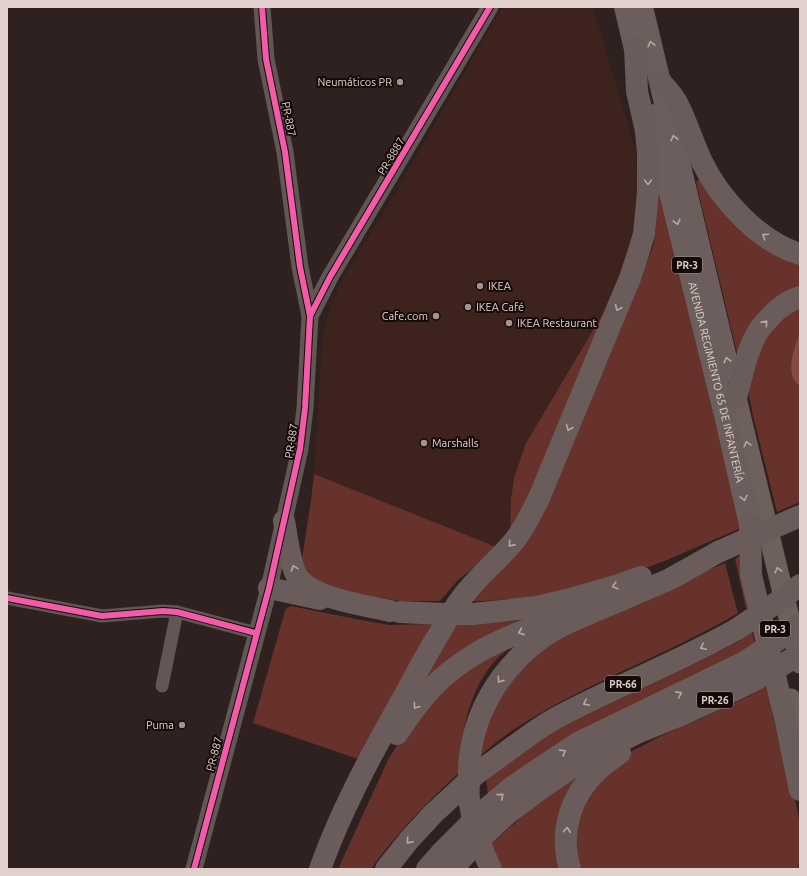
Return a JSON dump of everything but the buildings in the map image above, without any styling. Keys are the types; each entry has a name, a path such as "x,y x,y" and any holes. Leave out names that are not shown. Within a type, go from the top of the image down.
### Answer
{"highway":[{"name":"AVENIDA REGIMIENTO 65 DE INFANTERÍA","path":"625,7 750,524"},
{"name":"AVENIDA REGIMIENTO 65 DE INFANTERÍA","path":"642,7 736,398"},
{"path":"320,869 337,824 367,763 434,642 458,602 515,540 540,498 630,278 644,234 648,192 648,154 646,131 637,91 635,47"},
{"path":"660,81 676,102 702,162 713,181 730,203 744,219 759,232 774,242 800,254"},
{"path":"736,398 751,344 759,330 770,316 794,299 800,297"},
{"path":"491,869 478,839 469,799 469,763 472,742 482,711 503,676 516,660 547,634 566,624 669,579 718,552 800,516"},
{"path":"284,521 293,568 298,578 307,586 336,599 395,611"},
{"path":"750,524 751,575 785,718 800,790"},
{"path":"269,588 367,609 444,614 473,614 537,607 566,600 619,585 664,568 718,552"},
{"name":"PR-66","path":"386,869 409,840 433,814 476,774 513,747 555,719 608,691 716,641 779,601 800,585"},
{"path":"331,869 348,828 376,769 410,715 440,680 459,664 496,643 555,618 598,610"},
{"path":"535,782 578,743 745,662 800,625"},
{"name":"PR-26","path":"682,715 749,683 800,654"},
{"path":"427,869 447,860 478,816 511,788 535,782 574,766 639,732 682,715"},
{"path":"570,869 566,853 568,820 581,789 594,774 610,760 682,715"}],"main road":[{"name":"AVENIDA REGIMIENTO 65 DE INFANTERÍA","path":"736,398 800,663"},
{"name":"AVENIDA REGIMIENTO 65 DE INFANTERÍA","path":"750,524 800,735"}],"street":[{"name":"PR-887","path":"194,869 269,588 301,445 305,408 310,316 300,267 285,152 266,59 262,7"},
{"name":"PR-8887","path":"310,316 330,277 490,7"},
{"path":"7,598 102,616 163,611 177,612 256,633"},
{"path":"162,686 177,612"}],"shaded area":[{"path":"502,7 593,7 636,151 638,202 633,235 617,283 602,315 526,443 514,478 511,499 510,535 498,548 314,474 322,344 327,319 339,285 395,193"},
{"path":"699,179 800,259 800,291 738,357 696,182"},
{"path":"660,193 741,528 667,560 632,573 539,597 470,601 562,470 632,302 654,244 656,226 656,195"},
{"path":"642,223 547,459 510,535 511,499 514,478 526,443 602,315"},
{"path":"800,303 800,502 777,512 753,416 749,395 749,381 758,344 785,310"},
{"path":"800,332 800,386 792,375 791,368 793,353"},
{"path":"314,474 498,548 458,580 440,601 400,601 315,585 301,565"},
{"path":"739,556 741,559 751,605 746,609 735,559"},
{"path":"725,563 738,613 684,642 545,710 508,733 478,757 482,740 499,699 535,652 589,620"},
{"path":"291,606 390,625 431,624 361,760 253,723 285,611"},
{"path":"537,617 424,689 427,672 456,624 516,621"},
{"path":"752,631 755,644 488,795 486,779 563,723 722,650 739,641"},
{"path":"508,649 495,661 485,674 470,705 462,739 459,773 412,819 371,869 338,869 388,760 404,734 430,701 479,660"},
{"path":"767,685 777,736 794,796 799,821 801,842 798,869 580,869 576,845 577,826 584,802 623,756 661,736 751,695"},
{"path":"581,774 563,869 503,869 490,845 532,808"}],"cycle path":[{"path":"194,869 269,588 300,449 305,408 310,316 300,267 285,152 266,59 262,7"},
{"path":"310,316 330,277 490,7"},
{"path":"7,598 102,616 163,611 177,612 256,633"}],"place":[{"name":"Neumáticos PR","path":"400,82"},
{"name":"IKEA","path":"480,286"},
{"name":"IKEA Café","path":"468,307"},
{"name":"Cafe.com","path":"436,316"},
{"name":"IKEA Restaurant","path":"509,323"},
{"name":"Marshalls","path":"424,443"},
{"name":"Puma","path":"182,725"}]}
